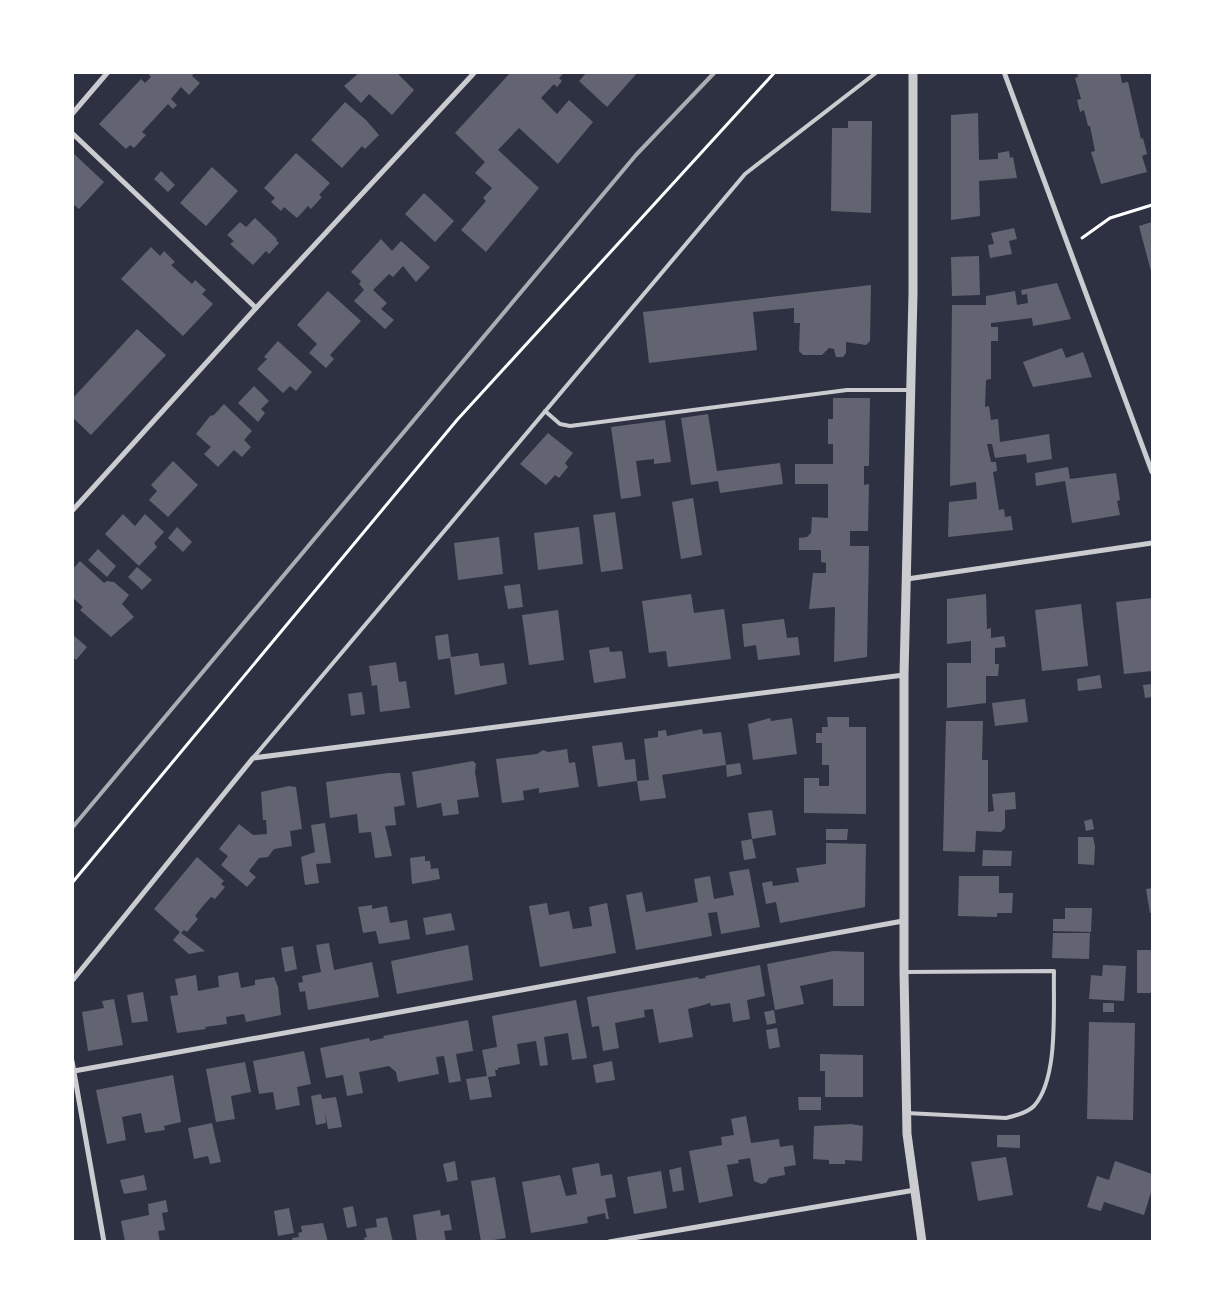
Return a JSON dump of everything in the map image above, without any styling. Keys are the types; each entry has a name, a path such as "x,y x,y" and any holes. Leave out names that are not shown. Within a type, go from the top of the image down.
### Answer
{"street":[{"path":"72,114 108,72"},
{"path":"72,512 256,308 475,72"},
{"path":"913,72 914,294 904,675 903,921 906,1113 922,1242"},
{"path":"1004,72 1152,472"},
{"path":"72,133 256,308"},
{"path":"906,578 1152,543"},
{"path":"72,981 253,758 904,675"},
{"path":"74,1071 903,921"},
{"path":"72,1061 104,1242"},
{"path":"609,1242 915,1190"}],"lane":[{"path":"253,758 745,174 877,72"},
{"path":"545,411 560,424 570,426 847,390 910,390"},
{"path":"904,972 1054,971 1051,1067 1045,1089 1033,1107 1019,1115 1006,1118 906,1113"}],"path":[{"path":"72,883 457,420 776,72"},
{"path":"1069,248 1110,218 1152,205"}],"building":[{"path":"147,72 195,72 192,76 200,83 189,95 181,87 171,99 177,105 173,109 168,104 142,132 146,135 134,148 130,145 126,149 99,124 141,79 145,83 151,77"},
{"path":"360,72 396,72 414,90 392,115 369,94 361,103 344,86"},
{"path":"511,72 561,72 563,74 559,78 562,81 557,87 554,84 541,98 557,114 569,100 593,122 558,164 519,128 498,150 539,188 486,252 461,230 486,201 483,198 492,188 475,173 485,162 455,133"},
{"path":"587,72 638,72 607,107 579,81"},
{"path":"1077,72 1120,72 1122,83 1128,82 1141,139 1143,138 1147,154 1142,156 1147,172 1101,184 1091,152 1095,151 1090,126 1088,126 1084,110 1080,112 1077,100 1081,99 1075,78 1078,77"},
{"path":"345,102 366,120 379,135 365,149 362,146 342,168 311,140"},
{"path":"978,113 979,160 998,159 998,153 1009,151 1010,158 1013,157 1017,178 979,181 980,216 951,220 951,115"},
{"path":"848,121 872,121 871,213 831,211 832,128 848,128"},
{"path":"72,152 104,182 79,209 72,203"},
{"path":"296,153 330,183 319,195 322,197 311,209 308,206 297,218 284,207 281,211 271,202 275,198 264,188"},
{"path":"212,167 238,191 206,226 180,203"},
{"path":"161,171 175,185 168,192 154,179"},
{"path":"424,193 454,221 435,242 405,214"},
{"path":"255,218 279,243 269,254 266,251 253,265 230,244 234,241 227,235 240,222 246,227"},
{"path":"1152,222 1152,275 1139,226"},
{"path":"1014,228 1017,239 1009,241 1012,254 990,258 988,245 994,244 991,233"},
{"path":"381,239 392,251 401,241 430,267 416,282 403,266 393,277 389,274 373,290 387,303 381,309 394,320 385,329 354,301 364,290 359,284 361,281 351,272"},
{"path":"151,247 160,256 164,251 175,262 171,265 192,284 195,280 206,290 202,294 213,304 183,336 121,279"},
{"path":"979,256 980,295 952,296 951,257"},
{"path":"1057,283 1071,319 1033,326 1032,318 991,323 991,327 998,327 998,341 991,341 991,379 986,380 985,407 989,406 991,420 998,419 1000,442 1049,434 1052,459 1027,463 1026,454 995,458 992,444 987,444 991,462 996,462 997,471 993,472 999,510 1004,509 1005,517 1011,516 1013,530 948,537 949,502 977,499 976,482 950,486 952,305 986,305 986,296 1015,291 1017,305 1028,303 1027,294 1022,295 1021,290"},
{"path":"871,285 870,341 866,345 846,342 846,353 843,357 836,357 834,349 829,348 822,355 803,355 799,351 800,323 794,323 794,308 753,312 757,350 649,363 643,312"},
{"path":"328,291 361,321 330,355 334,359 326,368 309,353 317,344 297,325"},
{"path":"137,329 166,355 91,435 72,417 72,399"},
{"path":"278,341 312,372 296,391 290,386 283,393 257,369 267,359 264,357"},
{"path":"1062,348 1066,358 1083,352 1092,377 1033,387 1023,362"},
{"path":"254,386 269,401 261,409 265,413 258,422 238,403"},
{"path":"833,398 870,398 869,466 864,466 864,485 869,484 868,531 850,531 850,546 869,546 867,657 834,662 835,607 809,609 813,573 826,573 826,563 821,562 821,550 799,550 799,538 807,537 811,533 812,517 828,518 828,484 795,484 795,464 833,464 833,444 828,444 828,419 833,419"},
{"path":"224,404 252,431 244,440 251,447 242,457 234,450 218,467 204,454 211,447 196,434 210,416 214,415"},
{"path":"708,414 717,471 780,463 783,484 720,493 718,481 691,485 681,418"},
{"path":"665,420 671,462 654,464 654,459 636,461 641,496 621,499 611,427"},
{"path":"548,433 573,453 565,463 568,467 559,478 555,475 546,485 520,464"},
{"path":"173,461 198,485 168,517 149,500 157,491 151,485"},
{"path":"1068,467 1070,479 1116,473 1120,500 1117,501 1120,515 1072,523 1065,481 1036,486 1035,473"},
{"path":"693,498 702,555 681,559 672,502"},
{"path":"615,512 623,569 601,572 593,515"},
{"path":"123,514 135,526 145,514 164,532 154,543 157,547 139,566 105,534"},
{"path":"177,527 192,542 183,552 168,538"},
{"path":"579,527 583,564 538,570 534,533"},
{"path":"499,537 503,574 458,580 454,543"},
{"path":"98,549 116,566 107,577 88,560"},
{"path":"80,561 104,583 107,581 114,582 129,595 122,604 134,617 111,637 80,610 83,607 72,597 72,570"},
{"path":"137,567 152,580 142,590 128,577"},
{"path":"520,584 523,607 508,609 504,586"},
{"path":"691,594 694,613 724,609 731,659 668,667 666,651 649,653 642,601"},
{"path":"986,594 987,629 991,628 991,638 1004,636 1006,647 995,648 995,664 999,664 998,676 986,676 986,703 947,708 947,663 971,663 971,641 947,644 947,599"},
{"path":"1152,598 1152,671 1124,674 1116,602"},
{"path":"1081,604 1088,666 1042,671 1035,610"},
{"path":"558,610 564,660 529,665 522,615"},
{"path":"784,619 787,638 798,637 800,655 758,660 756,645 744,647 742,624"},
{"path":"72,634 87,647 76,660 72,657"},
{"path":"448,634 451,657 478,653 480,666 504,663 507,684 455,695 450,658 438,660 435,636"},
{"path":"609,647 610,652 622,651 626,678 594,683 589,650"},
{"path":"396,662 399,682 406,681 410,708 380,712 377,685 372,686 369,666"},
{"path":"1100,675 1102,688 1078,691 1077,679"},
{"path":"1152,684 1152,697 1145,698 1143,685"},
{"path":"362,692 365,714 351,716 348,694"},
{"path":"1025,699 1028,722 995,726 992,703"},
{"path":"827,717 849,717 849,727 866,727 866,814 804,813 804,778 819,778 819,786 829,786 829,765 822,765 822,743 816,743 816,733 822,733 822,727 828,727"},
{"path":"770,718 771,721 792,718 797,754 753,760 748,724"},
{"path":"946,721 983,721 982,760 988,760 988,812 994,811 992,794 1015,792 1016,809 1005,810 1005,828 1001,832 976,831 975,852 943,851"},
{"path":"702,729 703,734 721,732 726,765 662,775 666,798 640,801 637,781 649,780 644,739 658,737 658,731 666,730 667,736"},
{"path":"622,742 625,760 635,759 637,781 598,787 592,746"},
{"path":"567,749 569,763 575,762 579,787 539,793 539,788 523,791 524,800 502,803 496,759 537,754 543,750 548,752"},
{"path":"473,761 476,764 475,772 479,797 457,800 459,814 443,816 441,803 417,808 412,772"},
{"path":"740,763 742,774 727,777 726,765"},
{"path":"400,773 405,805 394,807 396,825 385,826 392,856 375,858 371,832 359,833 357,814 330,818 326,782"},
{"path":"289,786 296,787 302,829 290,831 292,846 274,849 268,857 259,858 249,871 256,877 247,887 221,865 228,856 219,849 239,824 253,835 267,834 266,820 263,820 261,792"},
{"path":"772,810 776,835 752,839 748,813"},
{"path":"1092,819 1094,829 1086,831 1084,821"},
{"path":"325,823 331,863 316,864 319,883 305,885 301,857 315,852 311,825"},
{"path":"826,829 848,829 847,840 826,840"},
{"path":"1078,837 1093,837 1095,846 1094,865 1078,864"},
{"path":"752,839 756,858 744,860 741,841"},
{"path":"826,843 866,844 865,907 780,923 776,902 766,904 762,883 772,881 773,886 799,882 796,868 826,864"},
{"path":"983,850 1012,851 1011,866 982,866"},
{"path":"425,856 425,861 430,861 431,869 438,868 440,879 412,884 410,858"},
{"path":"197,857 224,881 221,884 225,887 215,899 211,897 202,907 195,916 198,919 187,932 184,930 181,933 205,951 189,954 173,940 180,932 154,909"},
{"path":"749,869 760,927 721,934 717,912 708,913 712,936 636,950 626,895 642,892 646,912 698,902 694,879 710,876 714,899 734,895 729,872"},
{"path":"959,876 999,876 999,893 1013,893 1012,913 997,913 997,917 958,916"},
{"path":"1152,888 1152,913 1150,913 1146,889"},
{"path":"547,903 549,915 569,911 573,929 592,926 589,907 607,903 616,953 540,967 529,906"},
{"path":"372,905 372,909 387,906 390,923 407,920 410,939 379,944 376,931 363,933 358,907"},
{"path":"1065,908 1092,908 1091,932 1053,931 1053,919 1065,919"},
{"path":"451,913 455,930 426,935 423,918"},
{"path":"1053,933 1090,933 1089,959 1052,958"},
{"path":"329,943 334,970 372,962 379,997 308,1010 305,991 300,992 298,983 303,982 302,976 321,972 316,945"},
{"path":"468,945 473,980 397,994 391,961"},
{"path":"293,946 297,969 285,972 281,948"},
{"path":"1137,950 1152,950 1152,993 1137,993"},
{"path":"833,951 864,952 864,1006 833,1006 833,979 800,986 804,1004 775,1010 767,964"},
{"path":"760,965 765,996 747,1000 750,1019 733,1022 730,1003 711,1006 710,1003 688,1009 693,1037 659,1043 653,1009 644,1010 645,1017 615,1023 619,1048 603,1051 599,1026 592,1027 587,997 698,977 699,979 706,978 705,976"},
{"path":"1103,965 1126,966 1124,1001 1089,999 1091,975 1102,976"},
{"path":"238,972 241,988 255,985 255,980 274,977 278,987 281,1015 246,1022 244,1014 226,1017 227,1024 177,1033 170,996 178,995 175,979 196,975 198,991 219,987 218,976"},
{"path":"143,992 148,1021 132,1023 127,995"},
{"path":"114,999 123,1045 88,1051 82,1012 104,1008 102,1001"},
{"path":"576,1000 587,1058 572,1060 568,1033 544,1037 548,1065 540,1066 536,1041 517,1044 520,1064 498,1068 498,1070 495,1070 496,1076 488,1077 492,1097 470,1100 466,1079 487,1076 482,1050 497,1047 492,1016"},
{"path":"1103,1003 1114,1003 1114,1012 1103,1012"},
{"path":"774,1010 776,1023 767,1025 764,1012"},
{"path":"468,1020 473,1051 456,1054 461,1081 449,1083 444,1056 436,1057 439,1074 398,1082 396,1072 389,1066 359,1072 363,1093 347,1096 343,1075 326,1078 320,1048 369,1038 370,1041 384,1038 383,1036"},
{"path":"1089,1022 1135,1023 1133,1120 1087,1119"},
{"path":"777,1028 780,1047 769,1049 766,1030"},
{"path":"304,1051 311,1084 297,1087 300,1105 276,1110 273,1092 259,1094 253,1061"},
{"path":"820,1054 863,1055 863,1097 825,1097 825,1071 820,1071"},
{"path":"612,1061 615,1080 596,1083 593,1065"},
{"path":"245,1062 251,1092 231,1096 235,1119 216,1122 206,1069"},
{"path":"173,1075 181,1122 164,1126 165,1130 145,1133 141,1113 122,1117 126,1140 107,1144 96,1090"},
{"path":"321,1094 322,1099 336,1097 342,1127 328,1129 325,1112 326,1123 316,1125 311,1096"},
{"path":"798,1097 821,1097 821,1110 799,1110"},
{"path":"746,1116 751,1143 779,1139 780,1147 793,1145 796,1165 784,1167 785,1175 769,1178 766,1183 761,1184 754,1181 750,1158 738,1160 739,1163 727,1165 733,1196 699,1203 689,1151 722,1145 721,1137 734,1135 731,1119"},
{"path":"212,1123 221,1162 210,1164 208,1156 194,1159 188,1128"},
{"path":"851,1124 863,1126 862,1161 845,1160 845,1164 829,1164 829,1160 813,1159 814,1126"},
{"path":"997,1135 1020,1135 1020,1148 997,1147"},
{"path":"1006,1157 1013,1195 978,1201 971,1162"},
{"path":"455,1161 458,1180 447,1182 443,1164"},
{"path":"1115,1161 1152,1174 1152,1189 1144,1215 1104,1202 1101,1211 1087,1207 1097,1176 1109,1180"},
{"path":"599,1163 601,1176 612,1174 616,1197 605,1199 609,1219 606,1219 605,1213 587,1217 588,1223 531,1233 522,1182 560,1175 566,1196 577,1194 572,1168"},
{"path":"681,1167 684,1190 673,1192 669,1170"},
{"path":"661,1171 667,1208 634,1214 627,1177"},
{"path":"144,1175 147,1190 124,1194 120,1180"},
{"path":"495,1177 506,1238 481,1242 471,1181"},
{"path":"166,1200 168,1212 162,1213 165,1230 158,1231 160,1242 125,1242 121,1221 149,1215 148,1204"},
{"path":"353,1206 357,1226 347,1228 343,1208"},
{"path":"289,1208 294,1233 278,1236 274,1211"},
{"path":"440,1210 441,1216 449,1214 452,1230 444,1231 446,1242 417,1242 413,1215"},
{"path":"387,1217 393,1242 365,1242 364,1238 367,1237 365,1229 377,1227 376,1219"},
{"path":"323,1223 328,1242 293,1242 292,1238 299,1237 298,1233 302,1232 301,1226"}],"railway":[{"path":"72,828 636,155 715,72"}]}
